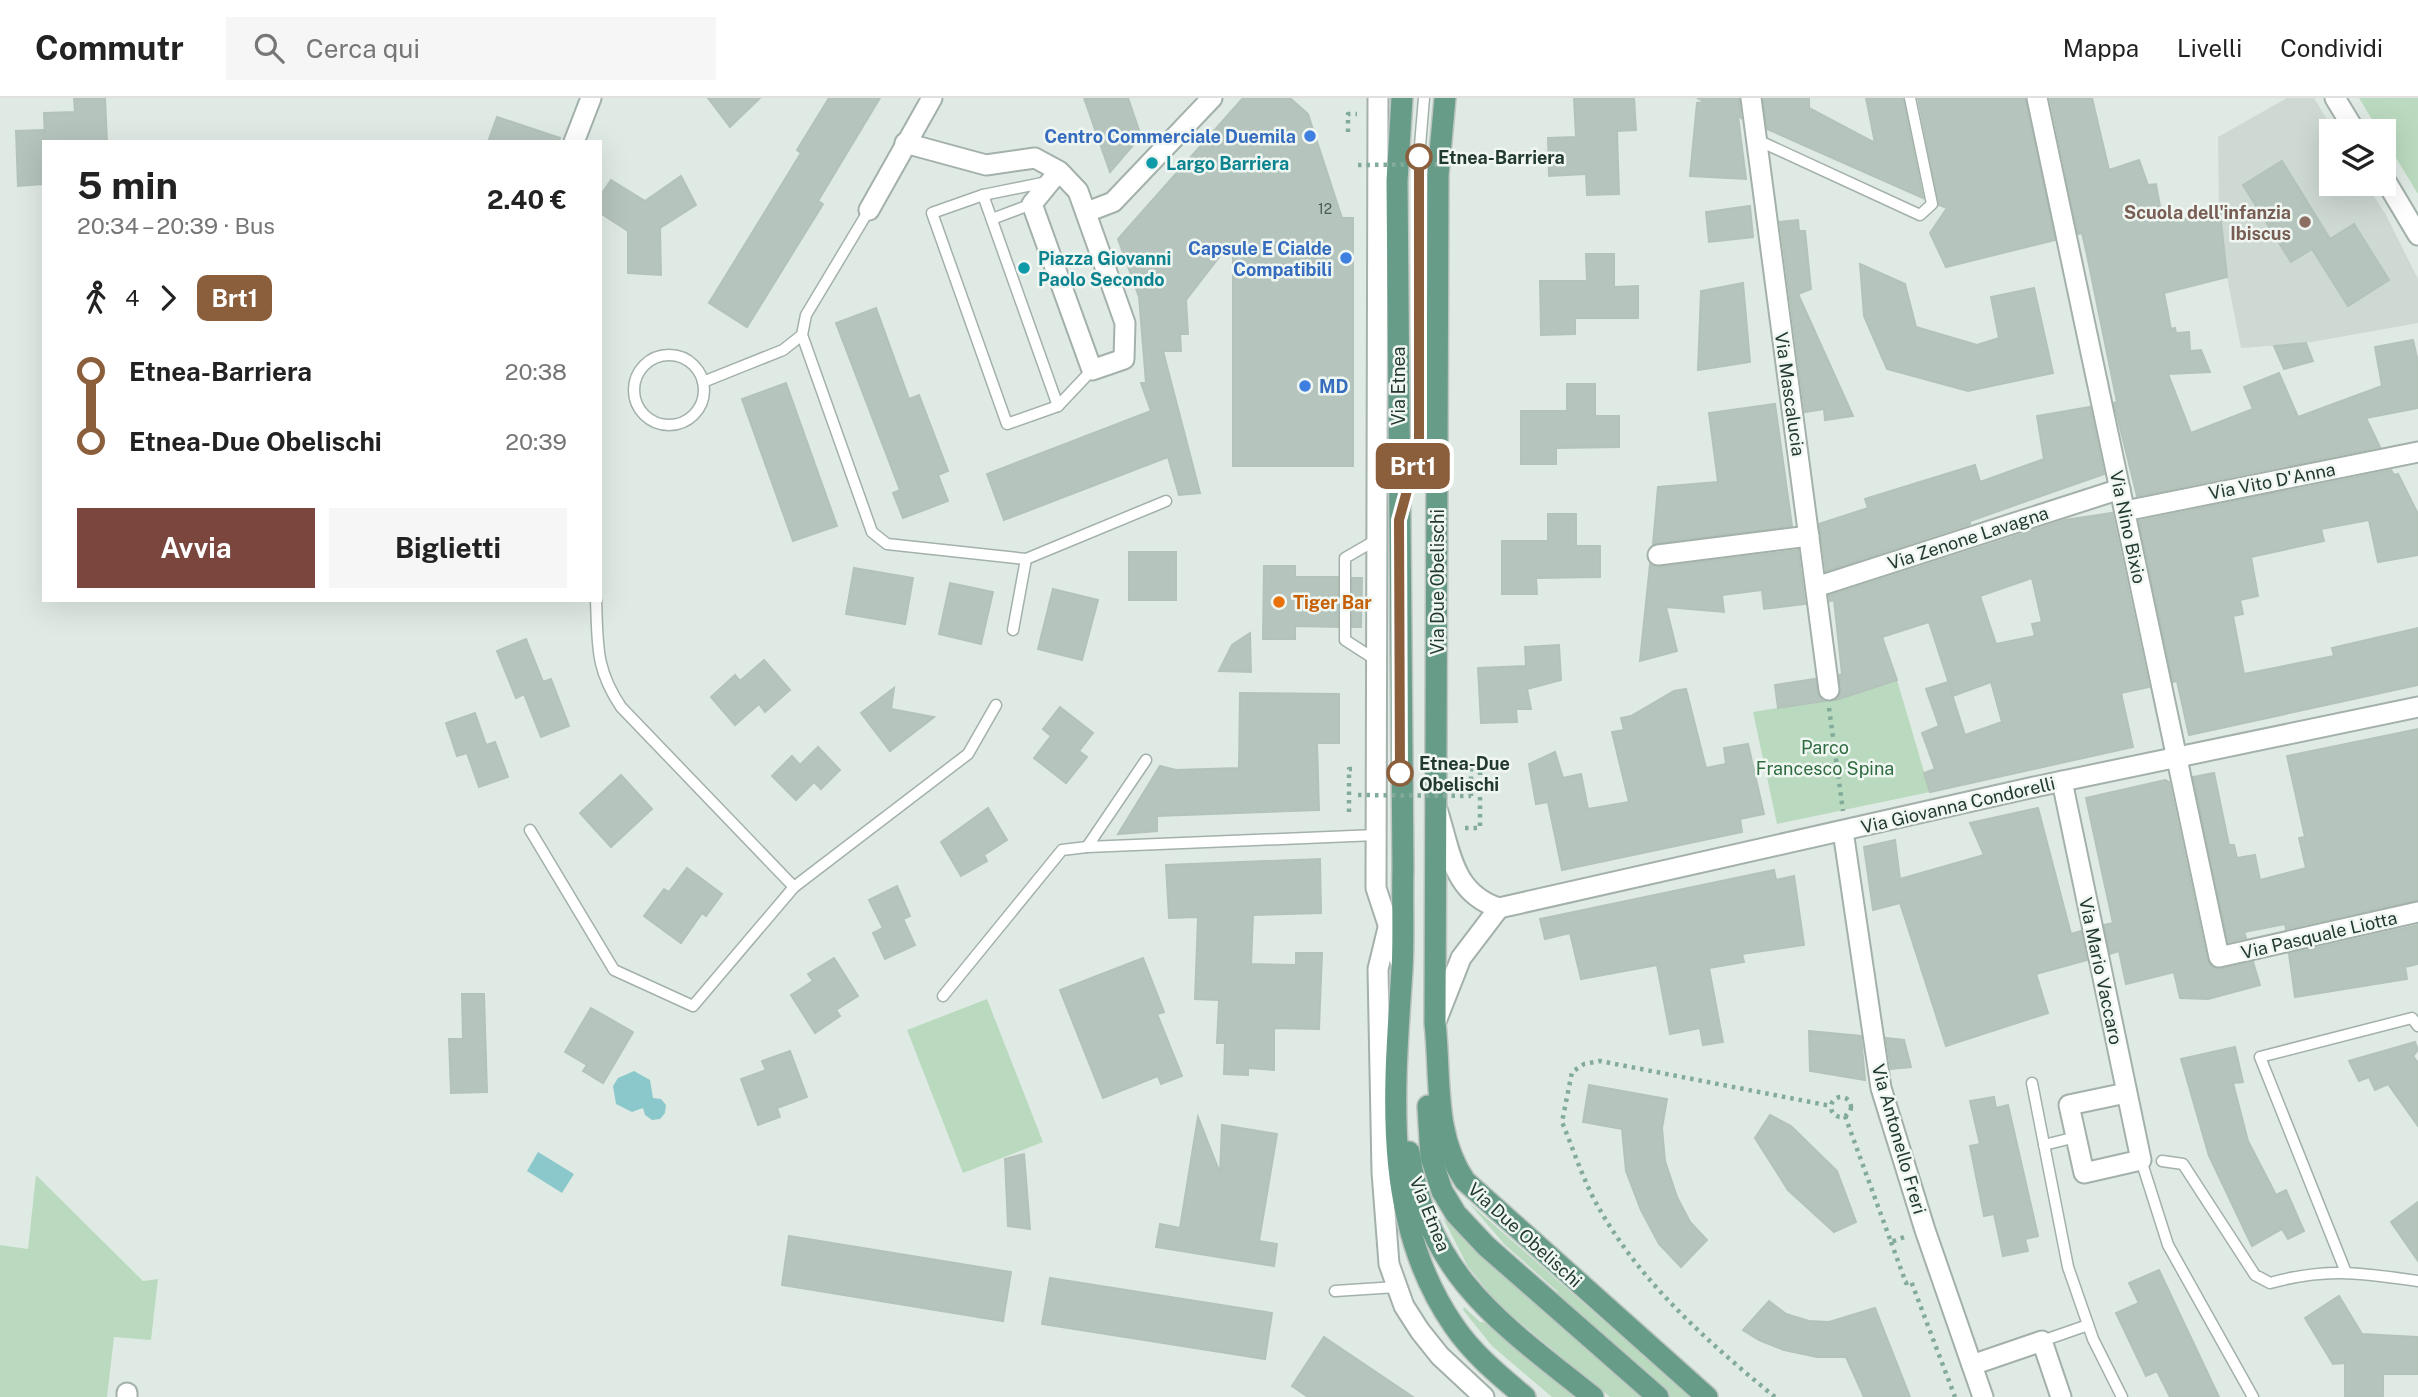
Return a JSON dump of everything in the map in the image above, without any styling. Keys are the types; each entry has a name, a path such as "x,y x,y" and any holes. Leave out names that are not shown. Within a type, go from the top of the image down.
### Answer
{"main road":[{"name":"Via Etnea","path":"1402,98 1398,181 1402,968 1397,1034 1397,1145 1409,1229 1424,1275 1454,1327 1474,1351 1525,1397"},
{"name":"Via Due Obelischi","path":"1445,98 1438,176 1435,1024 1429,1068 1427,1136 1442,1191 1468,1229 1658,1397"},
{"name":"Via Etnea","path":"1402,968 1408,1034 1408,1142 1417,1190 1441,1245 1453,1268 1478,1302 1593,1397"},
{"name":"Via Due Obelischi","path":"1435,1024 1441,1070 1441,1122 1449,1153 1465,1181 1707,1397"}],"street":[{"path":"575,140 591,98"},
{"path":"869,210 932,98"},
{"path":"1378,98 1376,888 1402,968"},
{"name":"Via Mascalucia","path":"1751,98 1829,690"},
{"name":"Via Nino Bixio","path":"2037,98 2219,957"},
{"path":"2335,98 2348,119"},
{"path":"1087,212 1113,202 1210,101"},
{"path":"905,143 986,165 1035,159 1053,177 1078,191 1125,323 1124,359 1092,370 1032,204 1053,177"},
{"path":"2395,196 2418,235"},
{"name":"Via Vito D'Anna","path":"2125,511 2418,452"},
{"name":"Via Zenone Lavagna","path":"1815,587 2120,489"},
{"path":"1657,555 1809,536"},
{"path":"1376,660 1399,660"},
{"name":"Via Giovanna Condorelli","path":"1500,908 1844,823 2418,707"},
{"name":"Via Mario Vaccaro","path":"2062,781 2141,1160"},
{"path":"1435,1024 1461,958 1500,908 1481,902 1462,883 1436,808"},
{"name":"Via Antonello Freri","path":"1844,823 1881,1088 1925,1230 1983,1397"},
{"path":"1402,869 1378,969 1385,1234 1396,1287 1404,1306 1433,1348 1485,1397"},
{"name":"Via Pasquale Liotta","path":"2219,957 2418,912"},
{"path":"2126,1093 2068,1105 2084,1172 2141,1160"},
{"path":"1972,1365 2042,1341 2061,1397"}],"lane":[{"path":"1399,520 1419,447 1418,169 1424,98"},
{"path":"1755,139 1920,215 1932,204 1910,98"},
{"path":"1053,177 983,195 932,213 1007,424 1058,406 1092,370"},
{"path":"983,195 1058,406"},
{"path":"992,219 1032,204"},
{"path":"869,210 806,315 802,335 872,532 887,544 1026,559 1166,501"},
{"path":"703,382 783,350 802,335"},
{"path":"672,354 692,363 703,382 704,397 698,410 687,420 673,425 658,423 646,416 637,404 634,390 636,375 645,363 657,356 672,354"},
{"path":"1419,447 1438,514"},
{"path":"1376,540 1345,558 1345,640 1376,660"},
{"path":"1013,630 1026,559"},
{"path":"596,602 598,656 606,683 621,707 794,887"},
{"path":"530,830 614,970 693,1006 794,887 968,754 996,705"},
{"path":"1087,847 1146,760"},
{"path":"943,996 1062,850 1376,835"},
{"path":"2345,1270 2260,1056 2412,1018 2418,1026"},
{"path":"2032,1083 2068,1267 2088,1325 2123,1397"},
{"path":"2043,1145 2076,1137"},
{"path":"2141,1160 2168,1245 2253,1397"},
{"path":"2162,1161 2183,1164 2255,1275 2270,1283 2305,1273 2345,1270 2418,1281"},
{"path":"1335,1291 1396,1287"},
{"path":"2042,1341 2088,1325"}],"path":[{"path":"1358,165 1455,164"},
{"path":"1829,690 1844,823"},
{"path":"1358,795 1471,796 1471,768 1480,767 1480,828 1465,828"},
{"path":"1349,769 1349,813"},
{"path":"1775,1397 1729,1359 1656,1287 1600,1210 1562,1122 1561,1112 1572,1072 1584,1064 1600,1061 1830,1106 1835,1115 1845,1116"},
{"path":"1830,1106 1837,1098 1847,1099 1851,1108 1845,1116"},
{"path":"1845,1116 1906,1283 1911,1280 1955,1397"},
{"path":"1891,1242 1906,1237"}],"shaded area":[{"name":"Scuola dell'infanzia Ibiscus","path":"2287,98 2314,98 2327,119 2319,119 2319,196 2374,196 2418,279 2418,323 2306,343 2241,348 2227,277 2219,212 2218,137"}],"green space":[{"path":"2359,98 2418,98 2418,194 2396,158 2396,119 2372,119"},
{"name":"Parco Francesco Spina","path":"1897,680 1930,792 1777,824 1753,712 1844,697"},
{"path":"987,999 1043,1142 963,1173 907,1030"},
{"path":"36,1175 143,1281 158,1279 151,1340 114,1337 107,1397 0,1397 0,1245 28,1249"},
{"path":"1468,1202 1691,1397 1610,1397 1500,1306 1468,1267 1443,1218 1541,1309 1558,1292 1505,1245"},
{"path":"1464,1307 1575,1397 1552,1397 1492,1346 1463,1310"}],"water":[{"path":"634,1071 650,1080 653,1098 661,1099 666,1105 665,1113 660,1119 652,1120 645,1115 643,1108 632,1112 616,1104 613,1086 618,1078"},
{"path":"538,1152 574,1174 562,1193 527,1171"}],"building":[{"path":"74,98 105,98 107,140 45,140 44,113 75,112"},
{"path":"708,98 760,98 730,127"},
{"path":"829,98 880,98 818,201 823,204 747,327 709,303 801,153 797,150"},
{"path":"1084,98 1128,98 1141,136 1110,172"},
{"path":"1243,98 1290,98 1308,114 1342,218 1353,218 1353,466 1233,466 1233,239 1186,300 1188,334 1180,334 1181,351 1163,351 1200,493 1179,495 1168,457 1004,520 987,474 1151,411 1141,383 1146,383 1139,297 1118,239"},
{"path":"1574,98 1634,98 1636,130 1617,131 1619,194 1587,195 1586,174 1549,176 1548,138 1576,137"},
{"path":"1697,98 1739,98 1741,118 1738,116 1746,179 1690,176 1697,103 1706,102"},
{"path":"1763,98 1809,98 1809,108 1875,143 1866,98 1903,98 1923,198 1767,129"},
{"path":"1918,98 2025,98 2055,240 1946,267 1930,233 1947,208 1939,205"},
{"path":"2050,98 2092,98 2109,170 2139,160 2148,185 2156,184 2163,223 2220,212 2227,277 2164,293 2171,329 2175,328 2176,333 2189,332 2190,351 2201,350 2210,372 2168,374 2191,433 2253,409 2244,387 2279,373 2298,417 2382,386 2375,347 2413,340 2418,362 2418,408 2366,418 2380,447 2137,496 2114,403 2117,402 2087,255 2082,233 2078,234"},
{"path":"497,117 560,138 560,140 489,140"},
{"path":"44,130 42,184 18,186 16,131"},
{"path":"2282,161 2330,239 2354,224 2389,280 2348,306 2312,249 2291,262 2243,185"},
{"path":"681,176 696,205 660,228 661,275 628,273 628,231 602,214 602,193 611,180 645,201"},
{"path":"1750,206 1753,237 1709,242 1706,212"},
{"path":"1798,220 1799,231 1805,231 1811,289 1798,294 1853,416 1825,420 1824,409 1805,412 1780,222"},
{"path":"1586,254 1614,254 1614,287 1638,286 1638,318 1575,318 1575,334 1541,335 1540,281 1587,281"},
{"path":"1860,264 1905,284 1916,327 1977,345 1999,338 1991,297 2034,288 2053,373 1968,391 1887,369 1864,316"},
{"path":"1743,283 1750,362 1698,370 1701,291"},
{"path":"876,308 909,399 919,395 948,471 938,475 948,501 903,518 893,493 900,490 836,323"},
{"path":"2306,343 2313,361 2284,369 2274,346"},
{"path":"786,383 837,526 793,541 742,399"},
{"path":"1567,384 1595,384 1595,416 1619,416 1619,447 1556,448 1556,464 1521,464 1521,411 1567,411"},
{"path":"1775,404 1792,526 1653,544 1658,487 1718,482 1709,413"},
{"path":"2090,407 2104,474 1970,521 1970,524 1826,571 1819,524 1868,508 1865,499 1975,465 1980,482 2044,459 2037,416"},
{"path":"2391,470 2394,475 2398,474 2418,514 2418,555 2378,562 2369,520 2321,529 2324,541 2251,557 2258,596 2240,600 2243,614 2233,616 2244,674 2334,656 2332,648 2418,628 2418,685 2189,735 2177,681 2173,682 2139,521"},
{"path":"2112,513 2149,687 2121,693 2133,747 1930,792 1924,773 1935,769 1922,733 1939,726 1926,689 1948,682 1965,735 2002,722 1991,682 1953,696 1929,622 1882,637 1897,680 1836,700 1840,694 1839,675 1842,674 1834,600 1830,601 1829,596 2065,520","holes":["2032,578 2042,622 2032,624 2035,636 1996,644 1980,596"]},
{"path":"1548,514 1576,514 1576,546 1600,546 1600,577 1536,578 1537,594 1502,594 1502,541 1548,541"},
{"path":"1798,550 1805,604 1764,609 1762,590 1722,595 1724,612 1666,607 1677,651 1640,661 1650,564 1660,567"},
{"path":"1129,552 1176,552 1176,600 1129,600"},
{"path":"1264,566 1295,566 1295,577 1338,577 1338,627 1295,626 1295,639 1263,639"},
{"path":"854,568 913,578 905,624 846,614"},
{"path":"1352,578 1362,578 1361,627 1352,627"},
{"path":"950,583 993,592 981,644 939,634"},
{"path":"1053,589 1098,600 1082,660 1038,649"},
{"path":"1250,633 1251,672 1219,671 1232,645"},
{"path":"526,639 543,682 551,679 569,726 541,737 524,694 516,698 497,651"},
{"path":"1559,645 1561,680 1527,689 1531,709 1516,709 1517,722 1481,723 1478,668 1526,666 1525,647"},
{"path":"764,660 790,690 765,712 759,704 735,725 711,697 735,675 740,681"},
{"path":"1815,679 1819,697 1825,701 1778,708 1775,685"},
{"path":"894,688 891,709 934,717 890,751 861,713"},
{"path":"1686,689 1706,768 1726,764 1724,748 1748,744 1764,814 1740,819 1742,832 1562,870 1548,802 1536,804 1529,764 1555,752 1563,778 1581,774 1588,809 1629,802 1612,732 1624,730 1621,718 1631,716 1674,691"},
{"path":"1240,693 1339,694 1339,743 1317,743 1319,810 1157,816 1157,831 1118,834 1160,766 1176,770 1239,768"},
{"path":"1060,707 1093,733 1079,751 1087,757 1066,783 1034,758 1051,736 1043,729"},
{"path":"475,713 486,745 495,742 508,777 479,787 467,753 457,756 446,723"},
{"path":"2418,729 2418,900 2286,929 2285,924 2244,932 2246,938 2228,942 2193,777 2214,773 2229,845 2234,845 2237,858 2255,855 2260,880 2306,868 2299,838 2305,837 2287,756"},
{"path":"818,747 840,770 821,789 814,782 796,800 772,776 792,756 800,765"},
{"path":"621,775 652,809 611,847 580,813"},
{"path":"2165,780 2169,782 2207,960 2215,968 2221,969 2253,962 2260,985 2208,999 2180,998 2174,972 2126,984 2119,951 2110,954 2104,925 2113,923 2086,798"},
{"path":"988,808 1007,840 984,855 987,861 961,876 941,842"},
{"path":"2038,808 2071,934 2081,931 2087,960 2036,974 2048,1013 1946,1046 1900,903 1873,910 1864,847 1895,840 1900,879 1984,855 1970,823"},
{"path":"1320,859 1321,913 1253,915 1251,964 1296,965 1296,953 1322,953 1319,1029 1274,1028 1274,1070 1248,1068 1248,1075 1224,1074 1225,1043 1217,1043 1219,1000 1195,999 1198,917 1169,918 1166,865"},
{"path":"687,868 722,894 706,916 702,913 681,943 644,916 664,889 669,892"},
{"path":"1774,870 1776,880 1794,876 1804,945 1742,954 1744,962 1709,968 1723,1042 1703,1045 1700,1028 1670,1034 1657,965 1581,979 1570,933 1545,939 1540,919"},
{"path":"897,886 910,916 903,919 915,945 885,959 873,933 883,928 869,900"},
{"path":"2418,925 2418,964 2405,967 2407,979 2295,997 2289,954"},
{"path":"834,958 858,996 836,1010 840,1016 815,1033 791,995 813,981 808,974"},
{"path":"1143,958 1164,1012 1157,1014 1182,1076 1161,1084 1158,1076 1103,1098 1060,990"},
{"path":"462,994 484,994 487,1092 451,1093 449,1039 463,1039"},
{"path":"591,1008 633,1032 603,1083 583,1071 587,1065 565,1052"},
{"path":"1809,1031 1861,1036 1865,1080 1810,1071"},
{"path":"1886,1038 1904,1040 1911,1067 1891,1069"},
{"path":"2415,1042 2418,1050 2413,1056 2418,1063 2418,1126 2388,1084 2375,1090 2369,1077 2359,1081 2349,1061"},
{"path":"2235,1047 2243,1082 2233,1083 2248,1141 2276,1195 2286,1190 2304,1231 2288,1239 2282,1229 2252,1246 2209,1156 2181,1059"},
{"path":"790,1051 807,1097 777,1108 780,1117 758,1125 741,1079 766,1070 762,1061"},
{"path":"1589,1085 1667,1099 1662,1128 1665,1161 1677,1197 1690,1222 1707,1240 1681,1267 1659,1244 1641,1210 1626,1171 1622,1129 1583,1122"},
{"path":"1994,1097 1996,1108 2008,1105 2038,1236 2025,1239 2028,1251 2003,1256 1994,1214 1984,1216 1970,1146 1980,1144 1970,1101"},
{"path":"1770,1115 1791,1126 1837,1171 1856,1222 1834,1232 1788,1190 1755,1138"},
{"path":"1198,1117 1220,1173 1222,1125 1277,1134 1259,1241 1277,1244 1274,1266 1156,1247 1160,1224 1180,1228"},
{"path":"1024,1154 1030,1229 1008,1226 1005,1159"},
{"path":"2418,1202 2418,1261 2391,1222"},
{"path":"789,1236 1011,1272 1003,1321 782,1285"},
{"path":"2159,1270 2219,1397 2170,1397 2157,1371 2146,1376 2116,1313 2139,1303 2129,1283"},
{"path":"1050,1278 1272,1313 1265,1359 1042,1324"},
{"path":"2339,1296 2362,1334 2418,1337 2418,1374 2383,1374 2383,1397 2345,1397 2345,1363 2333,1364 2305,1318"},
{"path":"1769,1301 1786,1314 1809,1321 1829,1322 1875,1308 1910,1397 1864,1397 1846,1357 1817,1357 1784,1350 1743,1330"},
{"path":"1324,1337 1413,1397 1308,1397 1292,1386"}],"bus line":[{"name":"Brt1","path":"1400,773 1399,520 1419,447 1419,157"}],"place":[{"name":"Centro Commerciale Duemila","path":"1310,136"},
{"name":"Etnea-Barriera","path":"1419,157"},
{"name":"Largo Barriera","path":"1152,163"},
{"name":"Scuola dell'infanzia Ibiscus","path":"2305,222"},
{"name":"Capsule E Cialde Compatibili","path":"1346,258"},
{"name":"Piazza Giovanni Paolo Secondo","path":"1024,268"},
{"name":"MD","path":"1305,386"},
{"name":"Tiger Bar","path":"1279,602"},
{"name":"Etnea-Due Obelischi","path":"1400,773"}]}
